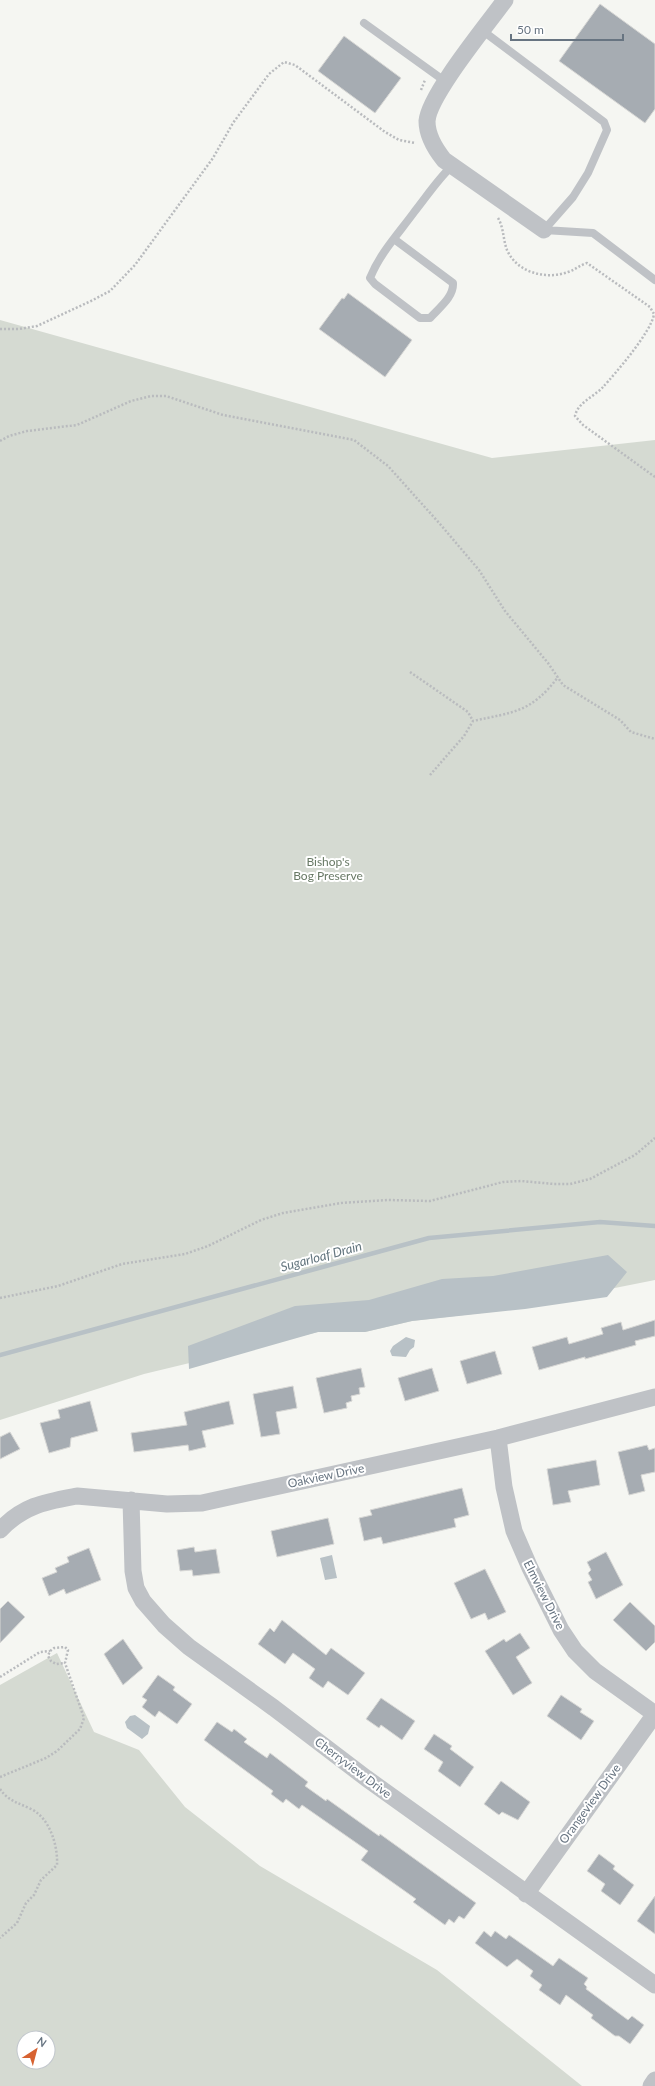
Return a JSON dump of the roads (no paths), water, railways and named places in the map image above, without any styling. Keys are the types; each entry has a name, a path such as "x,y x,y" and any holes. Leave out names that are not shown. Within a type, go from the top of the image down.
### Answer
{"street":[{"path":"505,0 446,82 431,106 427,123 436,150 444,160 544,230"},
{"name":"Oakview Drive","path":"0,1530 11,1518 37,1504 77,1496 167,1504 202,1503 498,1438 655,1397"},
{"name":"Elmview Drive","path":"498,1438 504,1486 514,1530 530,1568 561,1630 575,1651 595,1671 655,1714"},
{"name":"Cherryview Drive","path":"131,1500 133,1571 136,1588 143,1601 164,1625 189,1647 526,1894 655,1985"},
{"name":"Orangeview Drive","path":"526,1894 655,1714"},
{"path":"651,2086 655,2080"}],"lane":[{"path":"364,23 446,82"},
{"path":"482,31 604,122 607,130 588,173 573,196 544,230"},
{"path":"394,239 453,283 453,289 446,301 430,318 420,318 370,278 377,262 394,239 444,173 452,166"},
{"path":"544,230 593,233 655,280"}],"waterway":[{"name":"Sugarloaf Drain","path":"0,1355 429,1238 600,1222 655,1226"}],"park label":[{"name":"Bishop's Bog Preserve","path":"328,869"}]}
